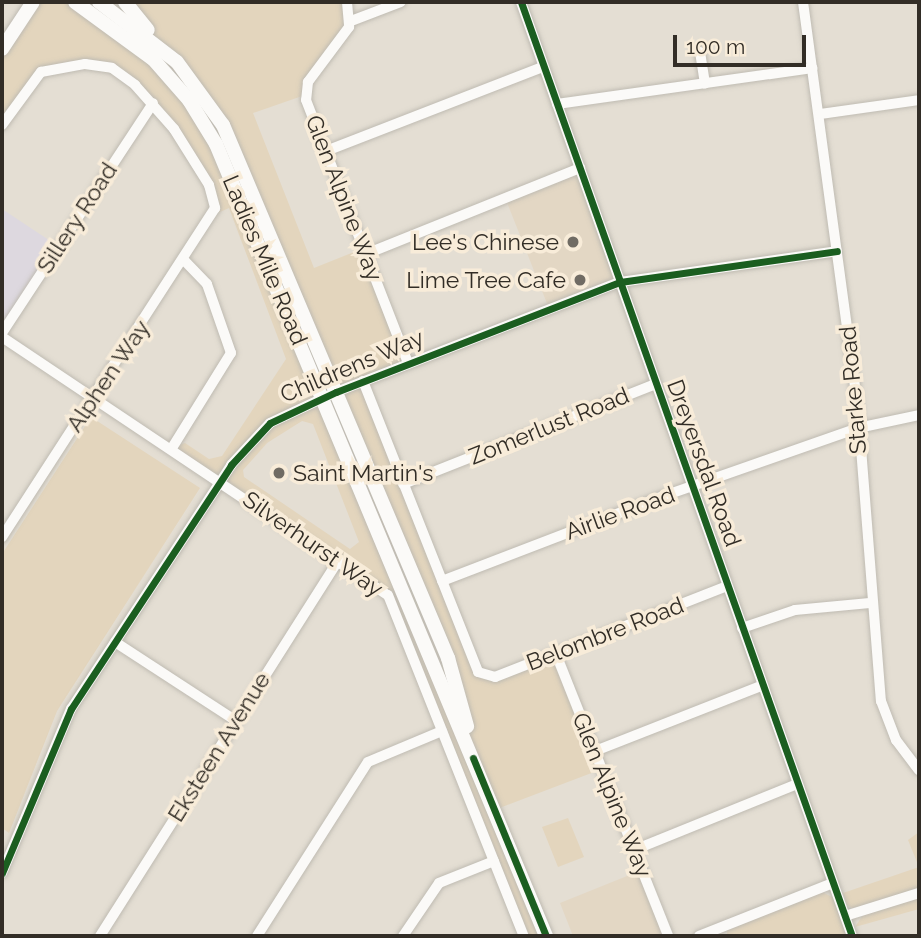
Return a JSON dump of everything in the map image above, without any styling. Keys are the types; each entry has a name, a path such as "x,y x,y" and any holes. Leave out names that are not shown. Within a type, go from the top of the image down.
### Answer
{"main road":[{"path":"2,49 33,2"},
{"name":"Ladies Mile Road","path":"75,2 153,59 198,112 225,164 329,394"},
{"name":"Ladies Mile Road","path":"99,2 177,62 223,125 546,936"},
{"path":"125,2 177,62"}],"street":[{"path":"347,2 351,21 401,2"},
{"name":"Dreyersdal Road","path":"520,2 852,936"},
{"name":"Starke Road","path":"803,2 820,114 858,428 870,603 883,713 896,740 919,770"},
{"name":"Glen Alpine Way","path":"351,21 306,88 306,103 408,363"},
{"path":"700,52 705,84"},
{"path":"326,151 543,67"},
{"path":"2,125 35,77 49,68 112,68 153,103"},
{"path":"557,104 812,68"},
{"path":"820,114 919,100"},
{"name":"Alphen Way","path":"2,537 213,215 213,195 204,176 153,103"},
{"name":"Sillery Road","path":"2,335 153,103"},
{"path":"366,254 580,168"},
{"name":"Childrens Way","path":"2,873 55,741 115,642 221,481 242,450 270,423 329,394 620,282 837,251"},
{"path":"172,448 226,366 231,348 207,284 184,260"},
{"name":"Silverhurst Way","path":"2,335 339,559 388,595 524,936"},
{"path":"363,381 442,581"},
{"name":"Zomerlust Road","path":"403,484 655,384"},
{"name":"Airlie Road","path":"442,581 858,428 919,415"},
{"name":"Eksteen Avenue","path":"100,936 339,559"},
{"name":"Belombre Road","path":"442,581 474,666 483,675 495,677 727,586"},
{"path":"742,628 795,610 870,603"},
{"path":"115,642 236,721"},
{"name":"Glen Alpine Way","path":"556,654 668,936"},
{"path":"595,751 763,684"},
{"path":"257,936 368,762 442,731"},
{"path":"634,850 797,784"},
{"path":"403,936 439,884 494,861"},
{"path":"699,936 833,883"},
{"path":"845,916 919,893"}],"shaded area":[{"path":"33,2 75,2 102,20 189,100 434,665 463,709 236,153 125,2 347,2 351,21 305,95 253,113 314,268 364,248 408,363 364,381 474,666 489,677 556,654 602,769 494,810 546,936 524,936 393,603 172,448 185,443 209,459 222,456 286,359 229,208 213,215 215,201 174,129 112,68 49,68 2,125 2,51","holes":["302,421 313,424 359,542 350,549 244,477 243,470 267,443"]},
{"path":"577,171 616,280 548,306 506,200"},
{"path":"2,209 58,246 2,333"},
{"path":"91,417 200,488 57,711 9,833 2,828 2,554"},
{"path":"568,818 584,857 558,867 542,827"},
{"path":"919,832 919,867 908,840"},
{"path":"919,867 919,888 855,909 847,905 843,893"},
{"path":"642,870 668,936 573,936 560,903"},
{"path":"822,892 834,898 848,936 727,935 727,930"},
{"path":"919,897 919,909 855,927 863,915"}],"cycle path":[{"path":"521,2 852,936"},
{"path":"2,873 71,709 231,465 270,423 336,392 620,282 837,251"},
{"path":"473,758 546,936"}],"place":[{"name":"Lee's Chinese","path":"573,242"},
{"name":"Lime Tree Cafe","path":"580,280"},
{"name":"Saint Martin's","path":"279,473"}]}
